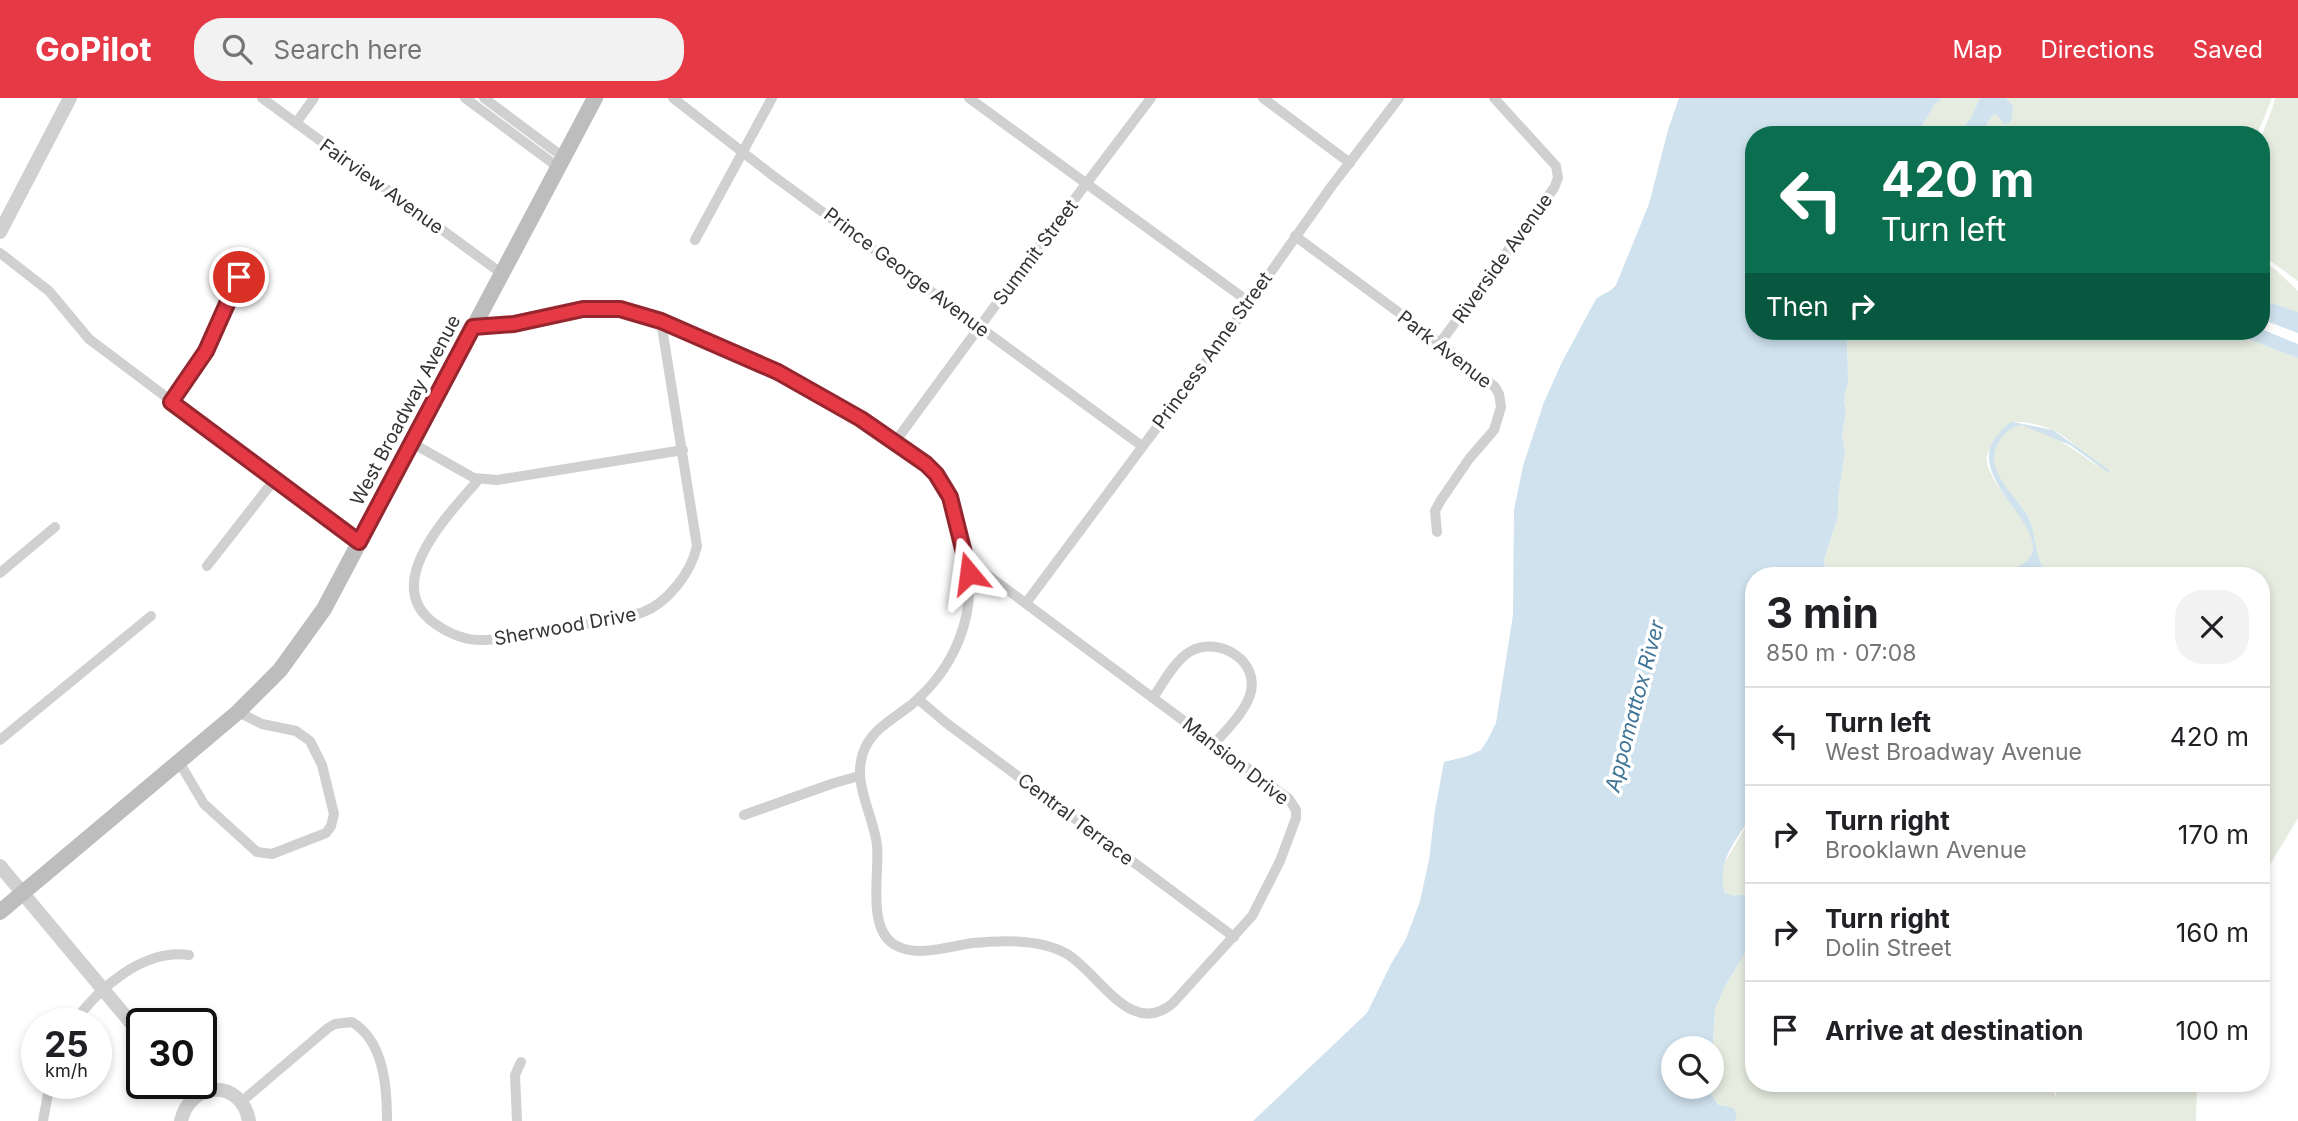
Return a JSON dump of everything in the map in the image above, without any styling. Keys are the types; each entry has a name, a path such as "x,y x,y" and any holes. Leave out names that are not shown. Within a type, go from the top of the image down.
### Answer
{"main road":[{"name":"West Broadway Avenue","path":"0,912 239,712 280,670 309,631 595,98"}],"street":[{"name":"Fairview Avenue","path":"262,98 501,273"},
{"path":"296,123 314,98"},
{"path":"465,98 561,162"},
{"path":"484,98 561,162"},
{"name":"Prince George Avenue","path":"673,98 1142,446"},
{"path":"695,240 772,98"},
{"path":"969,98 1249,302"},
{"name":"Summit Street","path":"895,442 1151,98"},
{"path":"1263,98 1350,163"},
{"name":"Princess Anne Street","path":"1026,603 1399,98"},
{"name":"Riverside Avenue","path":"1440,343 1558,181 1556,166 1494,98"},
{"path":"0,232 67,99"},
{"name":"Park Avenue","path":"1295,236 1440,343 1495,387 1499,394 1501,407 1494,430 1469,458 1435,511 1437,532"},
{"path":"0,253 49,291 89,338 359,542"},
{"path":"171,402 206,351 239,277"},
{"path":"473,327 514,324 583,309 601,308 620,309 661,321 787,377 853,414 926,464 944,485 950,497 966,559 970,586 961,639 943,670 918,699 888,722 867,744 859,776 744,815"},
{"name":"Sherwood Drive","path":"479,479 431,538 420,557 414,580 417,600 431,621 454,634 482,640 642,613 664,600 693,559 697,546 661,321"},
{"path":"412,443 479,479 497,480 683,450"},
{"path":"207,566 275,479"},
{"path":"0,573 55,527"},
{"name":"Mansion Drive","path":"859,776 877,845 877,908 885,934 894,944 903,948 934,949 994,942 1054,948 1075,960 1133,1012 1147,1016 1164,1012 1234,937 1252,916 1280,861 1296,818 1296,810 1289,799 966,559"},
{"path":"0,740 151,616"},
{"path":"1153,698 1183,656 1192,651 1222,648 1238,656 1249,670 1250,695 1215,743"},
{"name":"Central Terrace","path":"918,699 945,722 1234,937"},
{"path":"179,762 204,804 257,852 272,854 326,833 334,814 322,765 310,741 296,731 262,724 239,712"},
{"path":"0,866 126,1017"},
{"path":"87,1008 103,990 136,966 176,953 189,955"},
{"path":"241,1102 328,1028 343,1022 352,1022 367,1034 380,1064 385,1083 387,1121"},
{"path":"517,1121 515,1076 521,1062"},
{"path":"217,1090 235,1096 241,1102 249,1121"},
{"path":"43,1121 47,1099"},
{"path":"181,1121 187,1104 192,1099"}],"shaded area":[{"path":"1942,98 1980,98 1965,126 1922,126 1934,105"},
{"path":"2006,98 2272,98 2261,126 1986,126 1992,116 2013,106"},
{"path":"2275,98 2298,98 2298,281 2270,261 2270,126 2266,126"},
{"path":"2270,266 2298,291 2298,312 2270,302"},
{"path":"1847,340 2251,340 2298,358 2298,818 2270,865 2270,567 2043,567 2029,519 1996,472 1993,461 1995,448 2007,431 2017,426 2025,426 2061,442 2102,470 2058,432 2017,422 2005,428 1987,456 1989,469 1996,482 2026,525 2032,539 2032,552 2025,563 2018,567 1825,567 1824,560 1838,516 1845,452 1842,435 1846,414 1844,398 1848,382"},
{"path":"1745,828 1745,894 1725,893 1720,878 1724,864"},
{"path":"1745,954 1745,1092 2054,1092 2056,1098 2056,1092 2197,1092 2196,1121 1735,1121 1737,1118 1718,1105 1714,1099 1724,1099 1724,1036 1714,1036 1715,1009 1726,984"}],"water":[{"name":"Appomattox River","path":"1679,98 1942,98 1934,105 1922,126 1745,126 1745,340 1847,340 1848,382 1844,398 1846,414 1842,435 1845,452 1838,516 1824,560 1825,567 1745,567 1745,826 1725,861 1723,882 1725,893 1745,894 1745,954 1726,984 1715,1009 1714,1036 1661,1036 1661,1099 1714,1099 1718,1105 1734,1108 1737,1118 1735,1121 1253,1121 1367,1013 1406,939 1420,901 1429,860 1444,762 1481,750 1496,723 1513,615 1514,510 1523,466 1544,402 1562,362 1596,299 1616,285 1649,204"},
{"path":"1980,98 2006,98 2013,106 2009,123 2004,124 1996,114 1986,126 1965,126"},
{"path":"2270,302 2298,312 2298,333 2270,322"},
{"path":"2270,333 2298,344 2298,358 2251,340 2270,340"},
{"path":"2013,422 2053,430 2109,470 2109,473 2070,445 2022,425 2009,430 2000,440 1994,461 1997,471 2029,519 2044,567 2016,567 2029,558 2033,544 2027,529 1993,475 1989,457 1994,440 2004,427"}],"route":[{"path":"239,277 206,351 171,402 359,542 473,327 514,324 583,309 601,308 620,309 661,321 778,372 861,419 926,464 944,485 950,497 969,573"}]}
